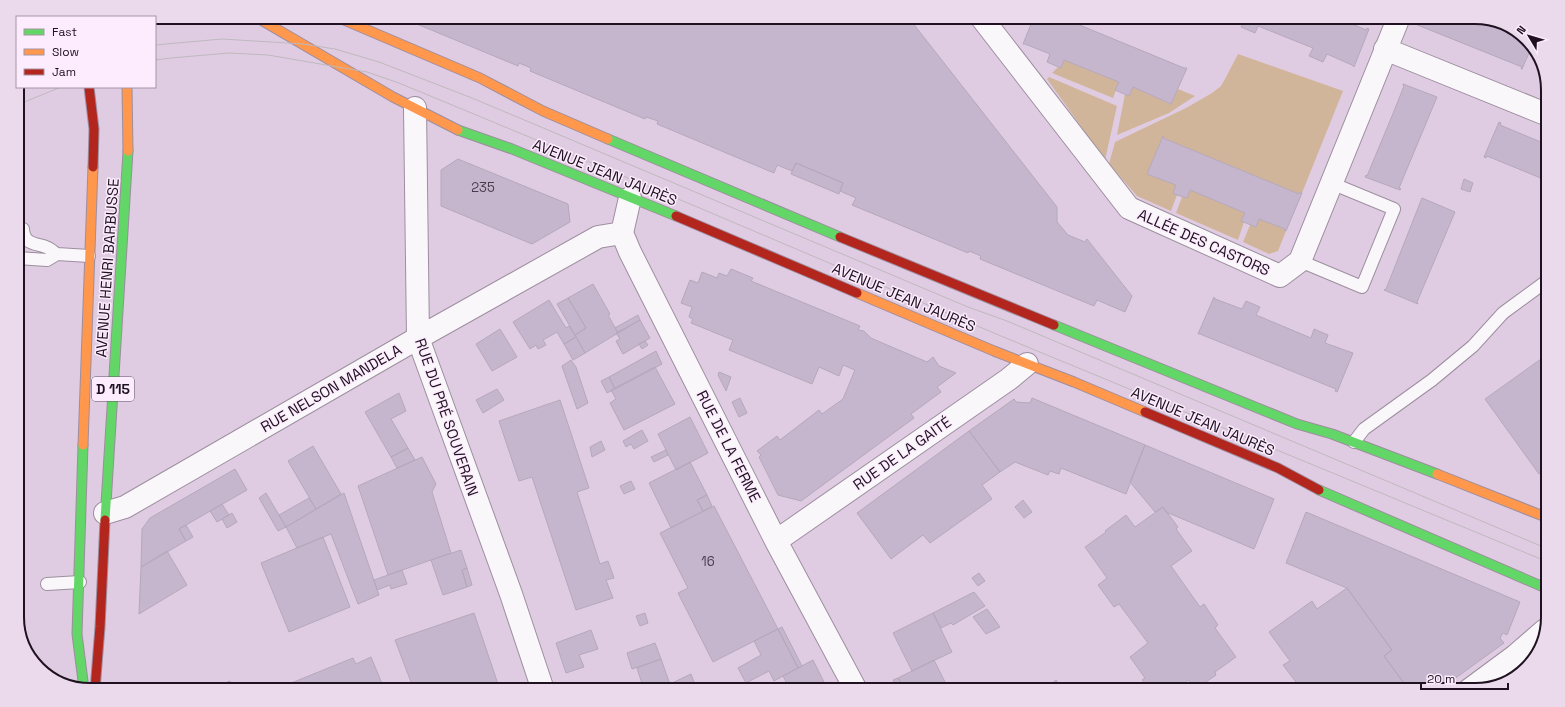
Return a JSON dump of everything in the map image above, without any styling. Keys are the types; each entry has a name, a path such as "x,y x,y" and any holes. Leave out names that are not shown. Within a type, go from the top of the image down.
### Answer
{"street":[{"name":"AVENUE JEAN JAURÈS","path":"268,24 339,66 459,131 512,149 692,222 1027,364 1278,468 1309,486 1541,586"},
{"name":"AVENUE JEAN JAURÈS","path":"353,24 480,78 543,111 637,152 1013,309 1297,424 1354,442 1541,515"},
{"name":"ALLÉE DES CASTORS","path":"986,24 1129,208 1280,276 1300,262"},
{"path":"1300,262 1396,24"},
{"path":"1385,49 1541,112"},
{"name":"AVENUE HENRI BARBUSSE","path":"83,682 78,634 94,129 89,88"},
{"name":"AVENUE HENRI BARBUSSE","path":"96,683 128,164 127,88"},
{"name":"RUE DU PRÉ SOUVERAIN","path":"415,108 418,338 541,683"},
{"path":"622,233 630,198"},
{"name":"RUE NELSON MANDELA","path":"105,514 125,507 418,338 598,237 622,233"},
{"name":"RUE DE LA FERME","path":"622,233 630,252 776,540 852,683"},
{"name":"RUE DE LA GAITÉ","path":"776,540 1027,364"},
{"path":"1483,682 1520,662 1536,641"}],"lane":[{"path":"1300,262 1362,287 1394,209 1331,183"},
{"path":"24,229 24,234 28,241 35,245 47,247 57,254 89,256"},
{"path":"24,258 47,260 57,254"},
{"path":"1354,442 1364,429 1432,380 1473,346 1503,313 1541,285"},
{"path":"47,584 80,582"}],"shaded area":[{"path":"1238,54 1343,91 1302,193 1300,192 1299,194 1163,138 1163,136 1147,174 1176,185 1173,193 1177,195 1171,211 1137,196 1109,164 1115,142 1186,108 1212,93 1221,86"},
{"path":"1064,60 1119,82 1113,98 1052,73 1058,67 1061,68"},
{"path":"1049,77 1117,106 1105,160 1047,79"},
{"path":"1133,87 1170,104 1178,89 1195,96 1169,113 1117,135 1125,94 1129,96"},
{"path":"1190,190 1245,213 1241,221 1244,222 1238,240 1176,213 1182,197 1187,198"},
{"path":"1259,219 1285,229 1284,230 1286,231 1278,251 1269,254 1243,242 1250,225 1256,227"}],"building":[{"path":"417,24 913,24 1057,207 1057,222 1068,235 1085,242 1087,239 1132,296 1125,312 1097,300 1094,306 980,259 981,256 969,251 968,253 852,205 856,198 840,191 843,183 796,163 792,171 777,165 774,173 657,124 658,121 646,117 645,119 530,71 531,68 519,63 518,66"},
{"path":"1031,24 1077,24 1187,68 1171,104 1133,87 1129,96 1115,90 1119,82 1064,60 1061,68 1047,62 1050,54 1023,44"},
{"path":"1242,24 1352,24 1366,30 1367,28 1369,29 1354,67 1327,54 1323,62 1309,56 1313,48 1258,26 1255,33 1241,27"},
{"path":"1415,24 1475,24 1488,25 1500,29 1509,34 1509,56 1528,56 1521,69 1522,67"},
{"path":"1403,84 1437,97 1399,188 1401,189 1400,190 1365,177 1366,175 1367,176 1392,116 1404,86"},
{"path":"1499,122 1501,123 1500,125 1541,142 1541,178 1487,156 1486,158 1484,157"},
{"path":"1163,136 1163,138 1299,194 1300,192 1302,193 1286,231 1284,230 1285,229 1259,219 1256,227 1241,221 1245,213 1190,190 1187,198 1177,195 1173,193 1176,185 1147,174"},
{"path":"458,159 568,204 570,222 532,244 441,206 441,170"},
{"path":"796,163 843,183 839,194 791,174"},
{"path":"1464,179 1473,183 1470,192 1461,189"},
{"path":"1422,198 1455,212 1417,302 1418,304 1384,290 1386,289"},
{"path":"731,269 753,278 751,281 860,326 858,330 864,331 871,338 880,342 927,362 933,357 939,366 956,373 937,387 941,392 911,414 914,418 801,501 778,495 759,457 761,455 757,451 777,436 780,440 819,410 822,414 843,399 855,370 843,365 839,376 819,367 812,384 729,350 733,340 691,323 693,319 689,317 692,307 681,303 690,280 698,283 702,272 717,278 719,273 727,276"},
{"path":"593,284 610,314 608,315 618,333 585,353 575,335 586,328 568,298"},
{"path":"1214,297 1215,299 1242,309 1246,301 1260,307 1256,315 1311,338 1314,329 1328,335 1325,343 1353,353 1337,392 1335,391 1336,389 1198,334"},
{"path":"568,298 586,328 575,335 557,304"},
{"path":"549,300 566,328 569,326 576,337 564,344 557,332 543,340 546,345 538,349 536,345 530,349 513,322"},
{"path":"638,315 640,320 618,333 615,328"},
{"path":"640,320 650,338 623,354 616,341 620,339 616,333"},
{"path":"500,329 517,357 492,371 476,344"},
{"path":"576,337 585,353 573,360 564,344"},
{"path":"645,341 648,345 642,349 639,344"},
{"path":"656,351 662,364 615,389 609,377"},
{"path":"1541,359 1541,472 1539,474 1485,399"},
{"path":"571,360 576,367 588,403 577,409 562,366"},
{"path":"655,367 675,404 624,430 610,403 616,399 611,390"},
{"path":"719,372 731,377 726,391 718,375"},
{"path":"609,377 615,389 607,393 601,381"},
{"path":"497,389 504,400 483,413 476,400"},
{"path":"399,393 406,411 391,419 408,448 391,457 365,412"},
{"path":"740,398 747,413 739,417 732,402"},
{"path":"1032,398 1145,445 1126,494 1061,468 1059,474 1050,471 1048,475 1015,462 1000,472 969,431 1014,399 1016,402 1030,403"},
{"path":"560,400 589,488 577,492 600,564 608,561 614,578 606,580 613,598 576,610 532,477 519,481 499,421"},
{"path":"690,417 708,453 676,470 658,434"},
{"path":"642,430 648,441 634,449 631,444 626,447 623,441"},
{"path":"969,431 1000,472 982,485 992,499 930,543 923,535 891,559 857,513"},
{"path":"601,441 605,450 592,457 590,447"},
{"path":"1145,445 1274,499 1254,549 1166,512 1163,507 1155,512 1130,482"},
{"path":"313,446 341,494 316,509 288,461"},
{"path":"408,448 415,460 397,468 391,457"},
{"path":"666,450 668,455 654,462 651,457"},
{"path":"422,457 436,484 432,492 451,553 388,575 358,486"},
{"path":"690,462 707,495 697,500 703,511 671,528 649,483"},
{"path":"235,469 247,490 179,529 186,541 141,567 142,529 150,518"},
{"path":"631,481 635,489 624,494 620,486"},
{"path":"266,493 286,527 278,531 259,498"},
{"path":"344,493 379,595 358,604 331,534 297,548 286,527"},
{"path":"707,495 712,506 703,511 697,500"},
{"path":"309,498 316,509 286,527 279,515"},
{"path":"1023,500 1032,512 1024,518 1015,507"},
{"path":"222,504 229,515 217,522 210,511"},
{"path":"714,506 778,629 713,662 678,593 688,588 660,533"},
{"path":"1163,507 1178,527 1176,529 1192,551 1171,566 1200,607 1204,604 1218,625 1215,628 1236,657 1215,672 1216,675 1205,683 1191,683 1188,680 1184,683 1144,683 1142,680 1145,678 1130,657 1148,643 1119,604 1114,607 1098,585 1107,578 1085,547 1126,515 1135,527"},
{"path":"1306,512 1520,602 1507,635 1503,633 1500,638 1504,643 1449,683 1404,683 1384,656 1392,650 1347,588 1286,563"},
{"path":"232,513 237,522 227,528 222,519"},
{"path":"186,525 193,537 186,541 179,529"},
{"path":"323,537 350,607 289,632 261,563"},
{"path":"461,550 467,568 462,570 467,587 443,595 431,560"},
{"path":"167,551 187,585 139,614 141,567"},
{"path":"467,568 472,585 467,587 462,570"},
{"path":"402,570 407,584 391,589 390,585 377,590 374,580"},
{"path":"979,573 985,581 978,586 972,578"},
{"path":"1347,588 1392,650 1384,656 1404,683 1297,683 1283,665 1290,661 1269,632 1312,601 1317,609"},
{"path":"974,592 985,606 953,625 951,623 941,628 933,613"},
{"path":"987,609 1000,627 986,634 973,617"},
{"path":"474,613 498,683 411,683 395,640"},
{"path":"645,613 648,623 640,626 636,616"},
{"path":"933,613 952,652 912,671 893,633"},
{"path":"782,627 802,666 798,668 778,629"},
{"path":"778,629 798,668 774,681 769,671 746,683 738,668 761,655 754,641"},
{"path":"591,630 598,649 579,655 584,667 566,673 556,643"},
{"path":"655,643 661,659 632,669 627,653"},
{"path":"371,657 382,683 291,683 353,658 356,664"},
{"path":"661,659 670,683 642,683 637,668"},
{"path":"813,660 824,683 786,683 783,676"},
{"path":"934,660 946,683 901,683 898,678"},
{"path":"691,674 694,683 672,683"},
{"path":"898,678 901,683 894,683 893,680"}],"tram line":[{"path":"156,45 222,39 303,44 335,49 379,62 472,98 1541,546"},
{"path":"156,60 229,53 268,55 367,72 399,83 669,195 1001,336 1541,559"},
{"path":"24,102 59,88"}],"traffic: fast":[{"path":"458,130 512,149 676,216"},
{"path":"608,139 840,237"},
{"path":"105,520 128,151"},
{"path":"1054,325 1297,424 1332,434 1437,474"},
{"path":"83,445 77,634 83,682"},
{"path":"1319,490 1541,586"}],"traffic: slow":[{"path":"268,24 393,97 458,130"},
{"path":"353,24 480,78 543,111 608,139"},
{"path":"127,88 128,151"},
{"path":"83,445 93,167"},
{"path":"857,293 994,351 1074,382 1145,412"},
{"path":"1437,474 1541,515"}],"traffic: jam":[{"path":"89,88 94,129 93,167"},
{"path":"676,216 857,293"},
{"path":"840,237 1054,325"},
{"path":"1145,412 1278,468 1319,490"},
{"path":"96,683 105,520"}]}
